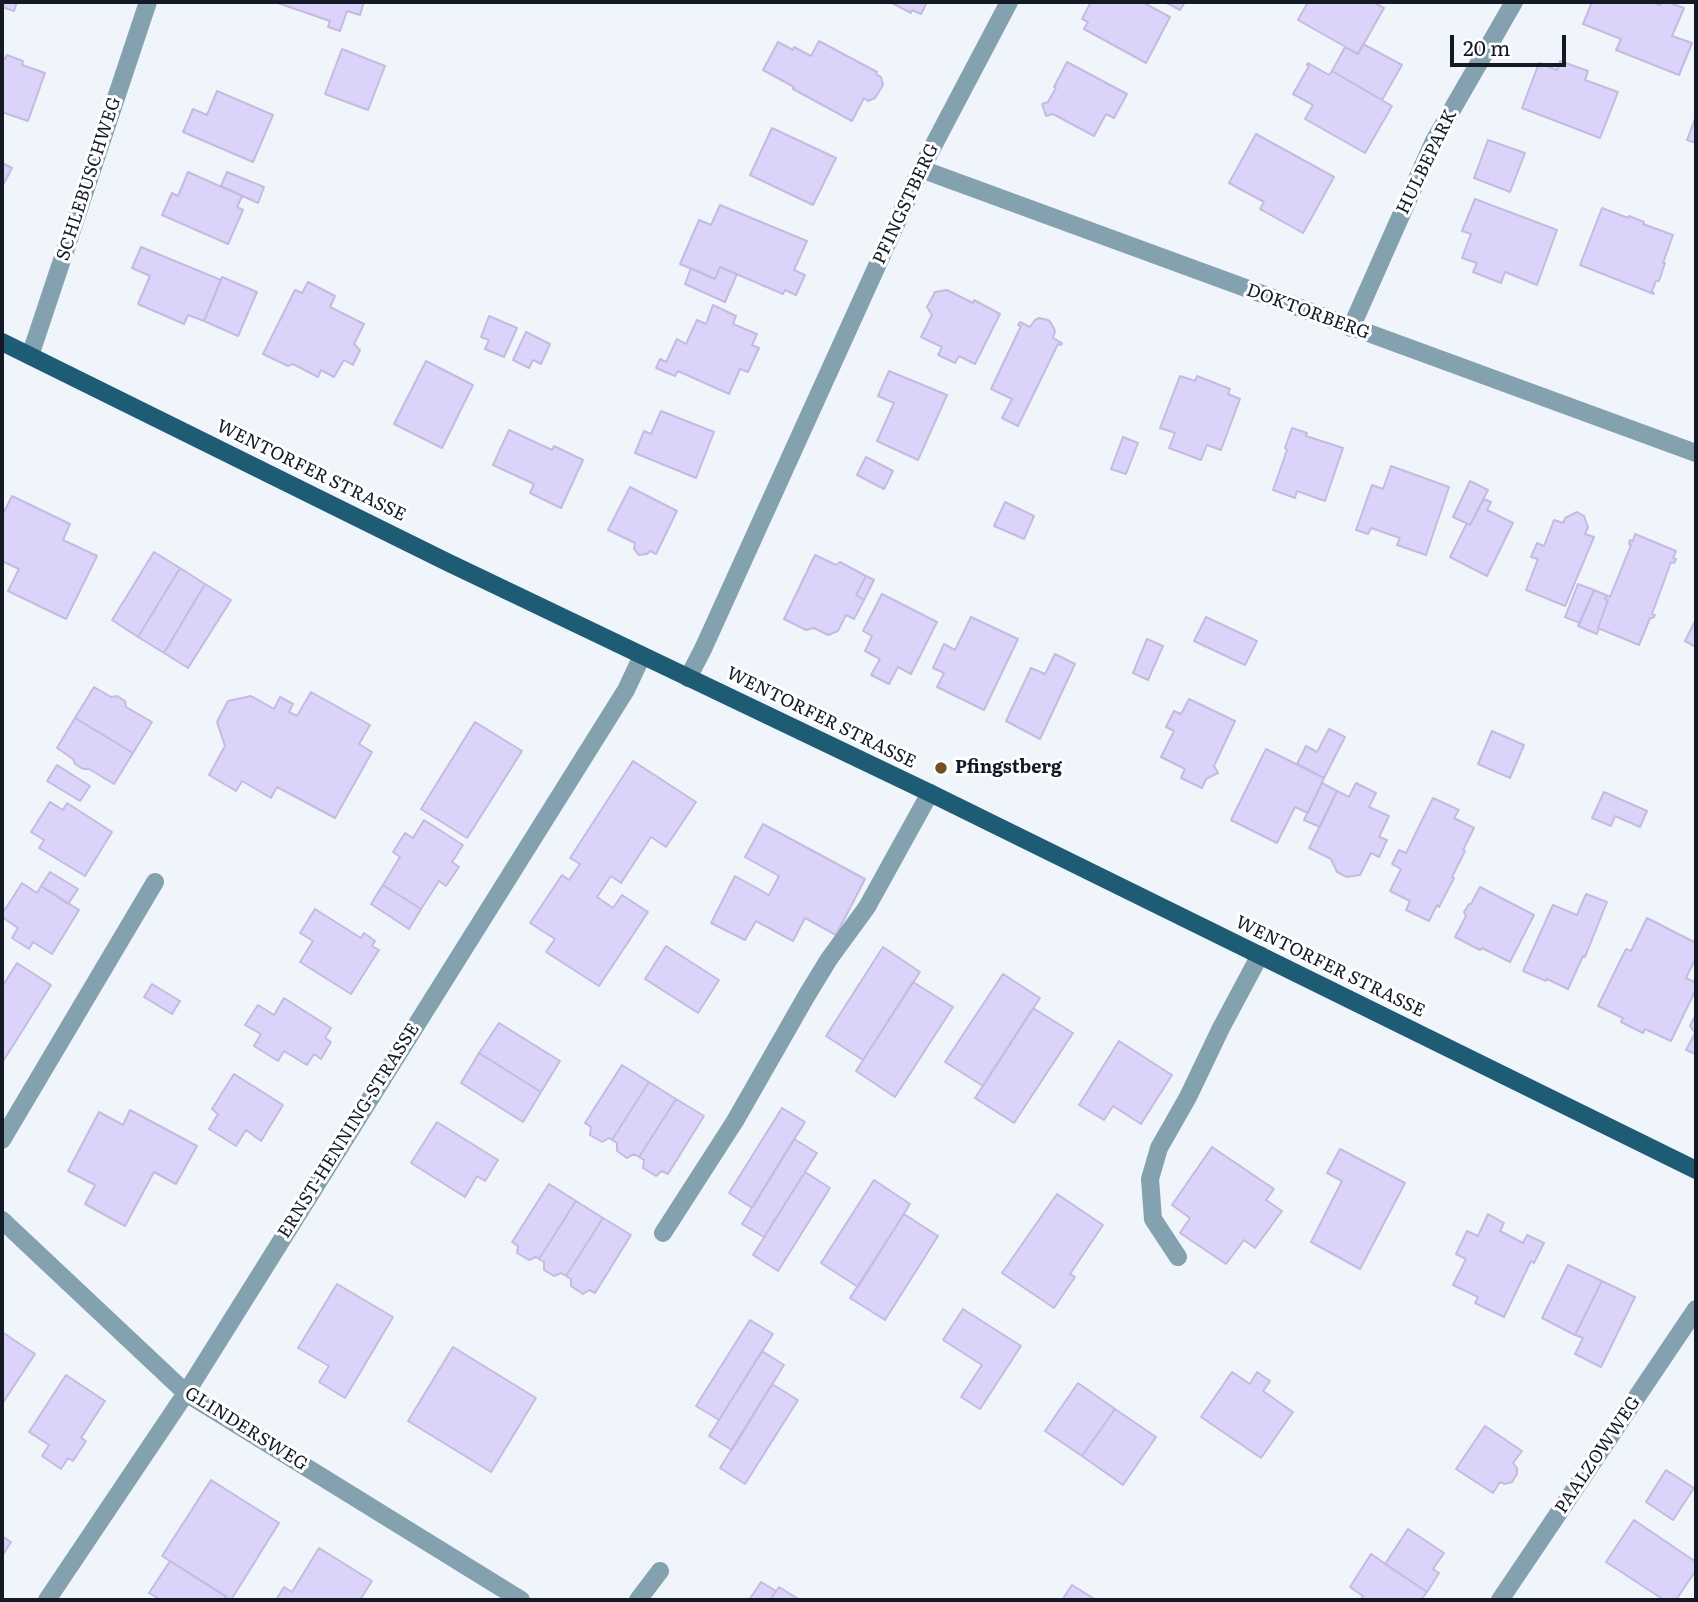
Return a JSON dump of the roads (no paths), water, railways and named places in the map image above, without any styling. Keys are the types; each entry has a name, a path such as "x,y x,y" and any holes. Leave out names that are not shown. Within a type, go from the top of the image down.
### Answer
{"main road":[{"name":"WENTORFER STRASSE","path":"2,342 642,656 930,793 1696,1170"}],"street":[{"name":"SCHLEBUSCHWEG","path":"30,356 148,2"},
{"name":"PFINGSTBERG","path":"688,678 921,169 1009,2"},
{"name":"HULBEPARK","path":"1351,328 1434,142 1514,2"},
{"name":"DOKTORBERG","path":"921,169 1696,453"},
{"name":"ERNST-HENNING-STRASSE","path":"47,1600 186,1393 626,690 642,656"},
{"path":"663,1233 735,1121 821,971 867,907 930,793"},
{"path":"2,1140 155,882"},
{"path":"1178,1257 1153,1219 1150,1179 1159,1148 1260,955"},
{"name":"GLINDERSWEG","path":"2,1220 186,1393 521,1600"},
{"name":"PAALZOWWEG","path":"1500,1600 1696,1309"},
{"path":"638,1600 660,1571"}],"place":[{"name":"Pfingstberg","path":"941,768"}]}
